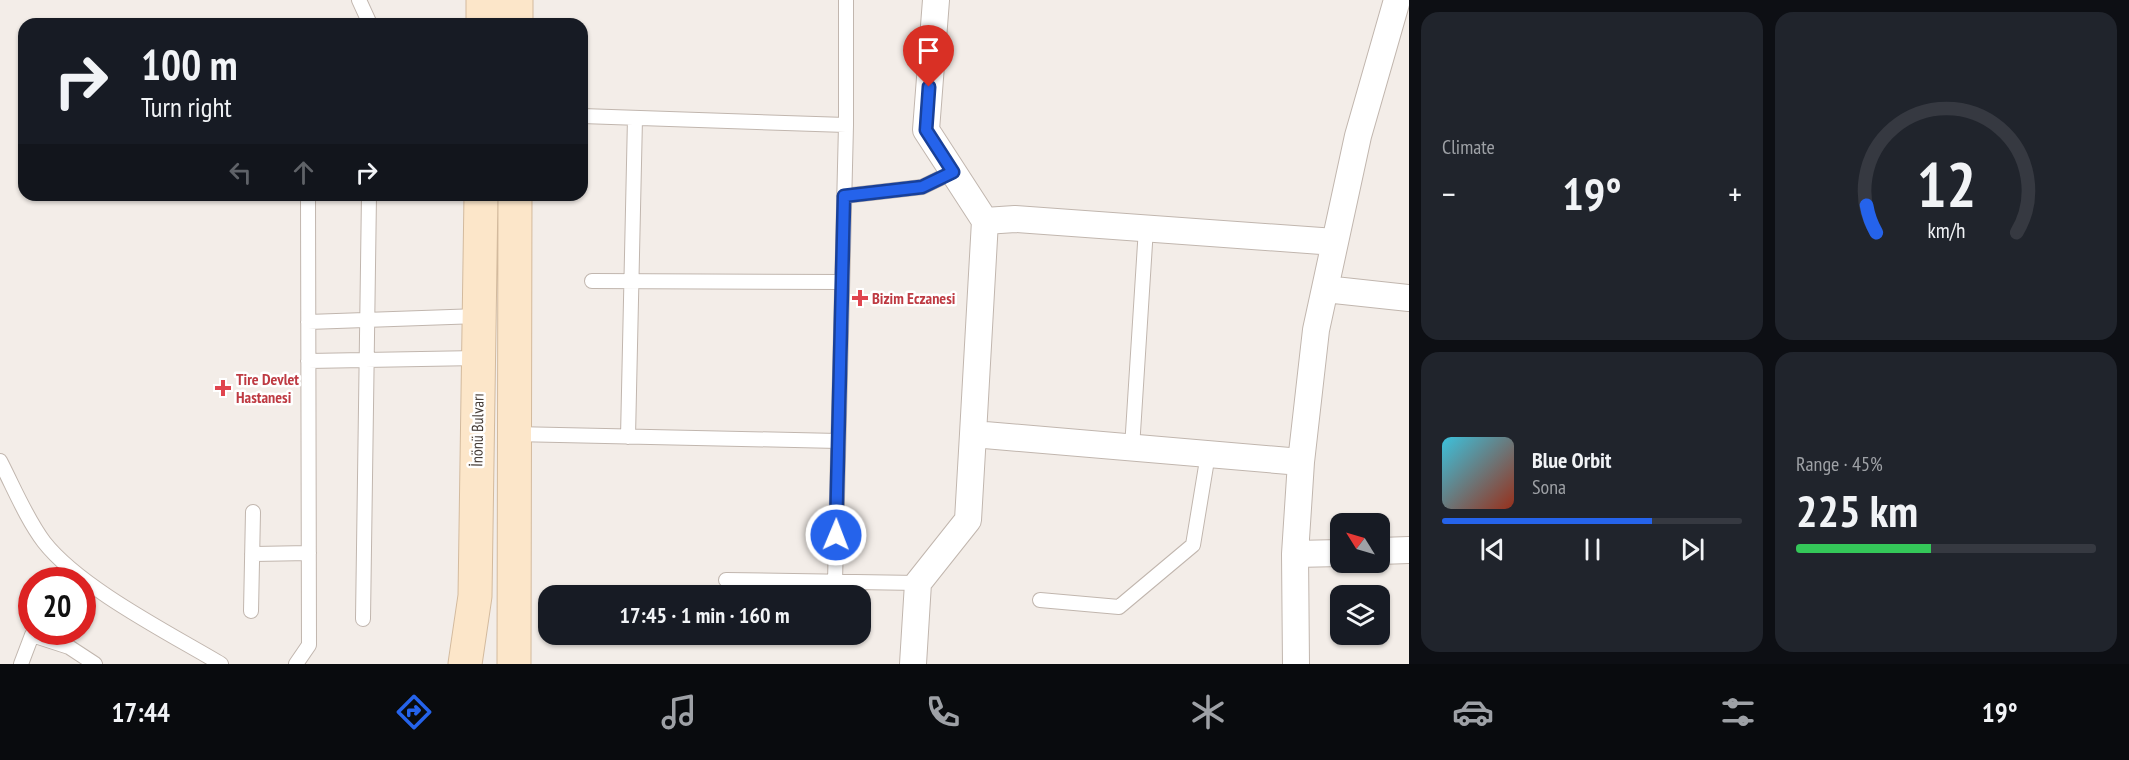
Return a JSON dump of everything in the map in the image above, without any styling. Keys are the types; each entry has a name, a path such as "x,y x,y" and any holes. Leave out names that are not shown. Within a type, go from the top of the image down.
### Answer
{"main road":[{"path":"483,0 483,18"},
{"path":"516,0 516,18"},
{"name":"İnönü Bulvarı","path":"465,664 475,596 481,201"},
{"path":"514,664 515,201"}],"street":[{"path":"913,664 918,583 968,520 985,221 926,130 936,0"},
{"path":"1296,664 1295,554 1301,462 1316,330 1358,136 1397,3"},
{"path":"985,221 1015,219 1335,242"},
{"path":"1325,289 1409,298"},
{"path":"973,434 1301,462"},
{"path":"1390,551 1409,550"},
{"path":"1295,554 1330,553"}],"lane":[{"path":"359,0 367,18"},
{"path":"835,582 846,125 846,0"},
{"path":"588,116 846,125"},
{"path":"628,437 635,118"},
{"path":"844,196 922,187 953,172"},
{"path":"296,664 309,645 308,201"},
{"path":"363,619 369,201"},
{"path":"1132,448 1146,228"},
{"path":"592,281 842,282"},
{"path":"308,322 479,316"},
{"path":"308,361 478,358"},
{"path":"514,434 838,441"},
{"path":"1040,600 1119,607 1193,545 1208,454"},
{"path":"0,461 33,525 60,558 88,582 220,664"},
{"path":"251,611 253,512"},
{"path":"252,554 309,554"},
{"path":"726,580 918,583"},
{"path":"21,664 32,635 69,646 95,664"}],"place":[{"name":"Bizim Eczanesi","path":"860,298"},
{"name":"Tire Devlet Hastanesi","path":"223,388"}],"route":[{"path":"836,535 844,196 909,190 935,182 953,172 926,130 929,87"}]}
